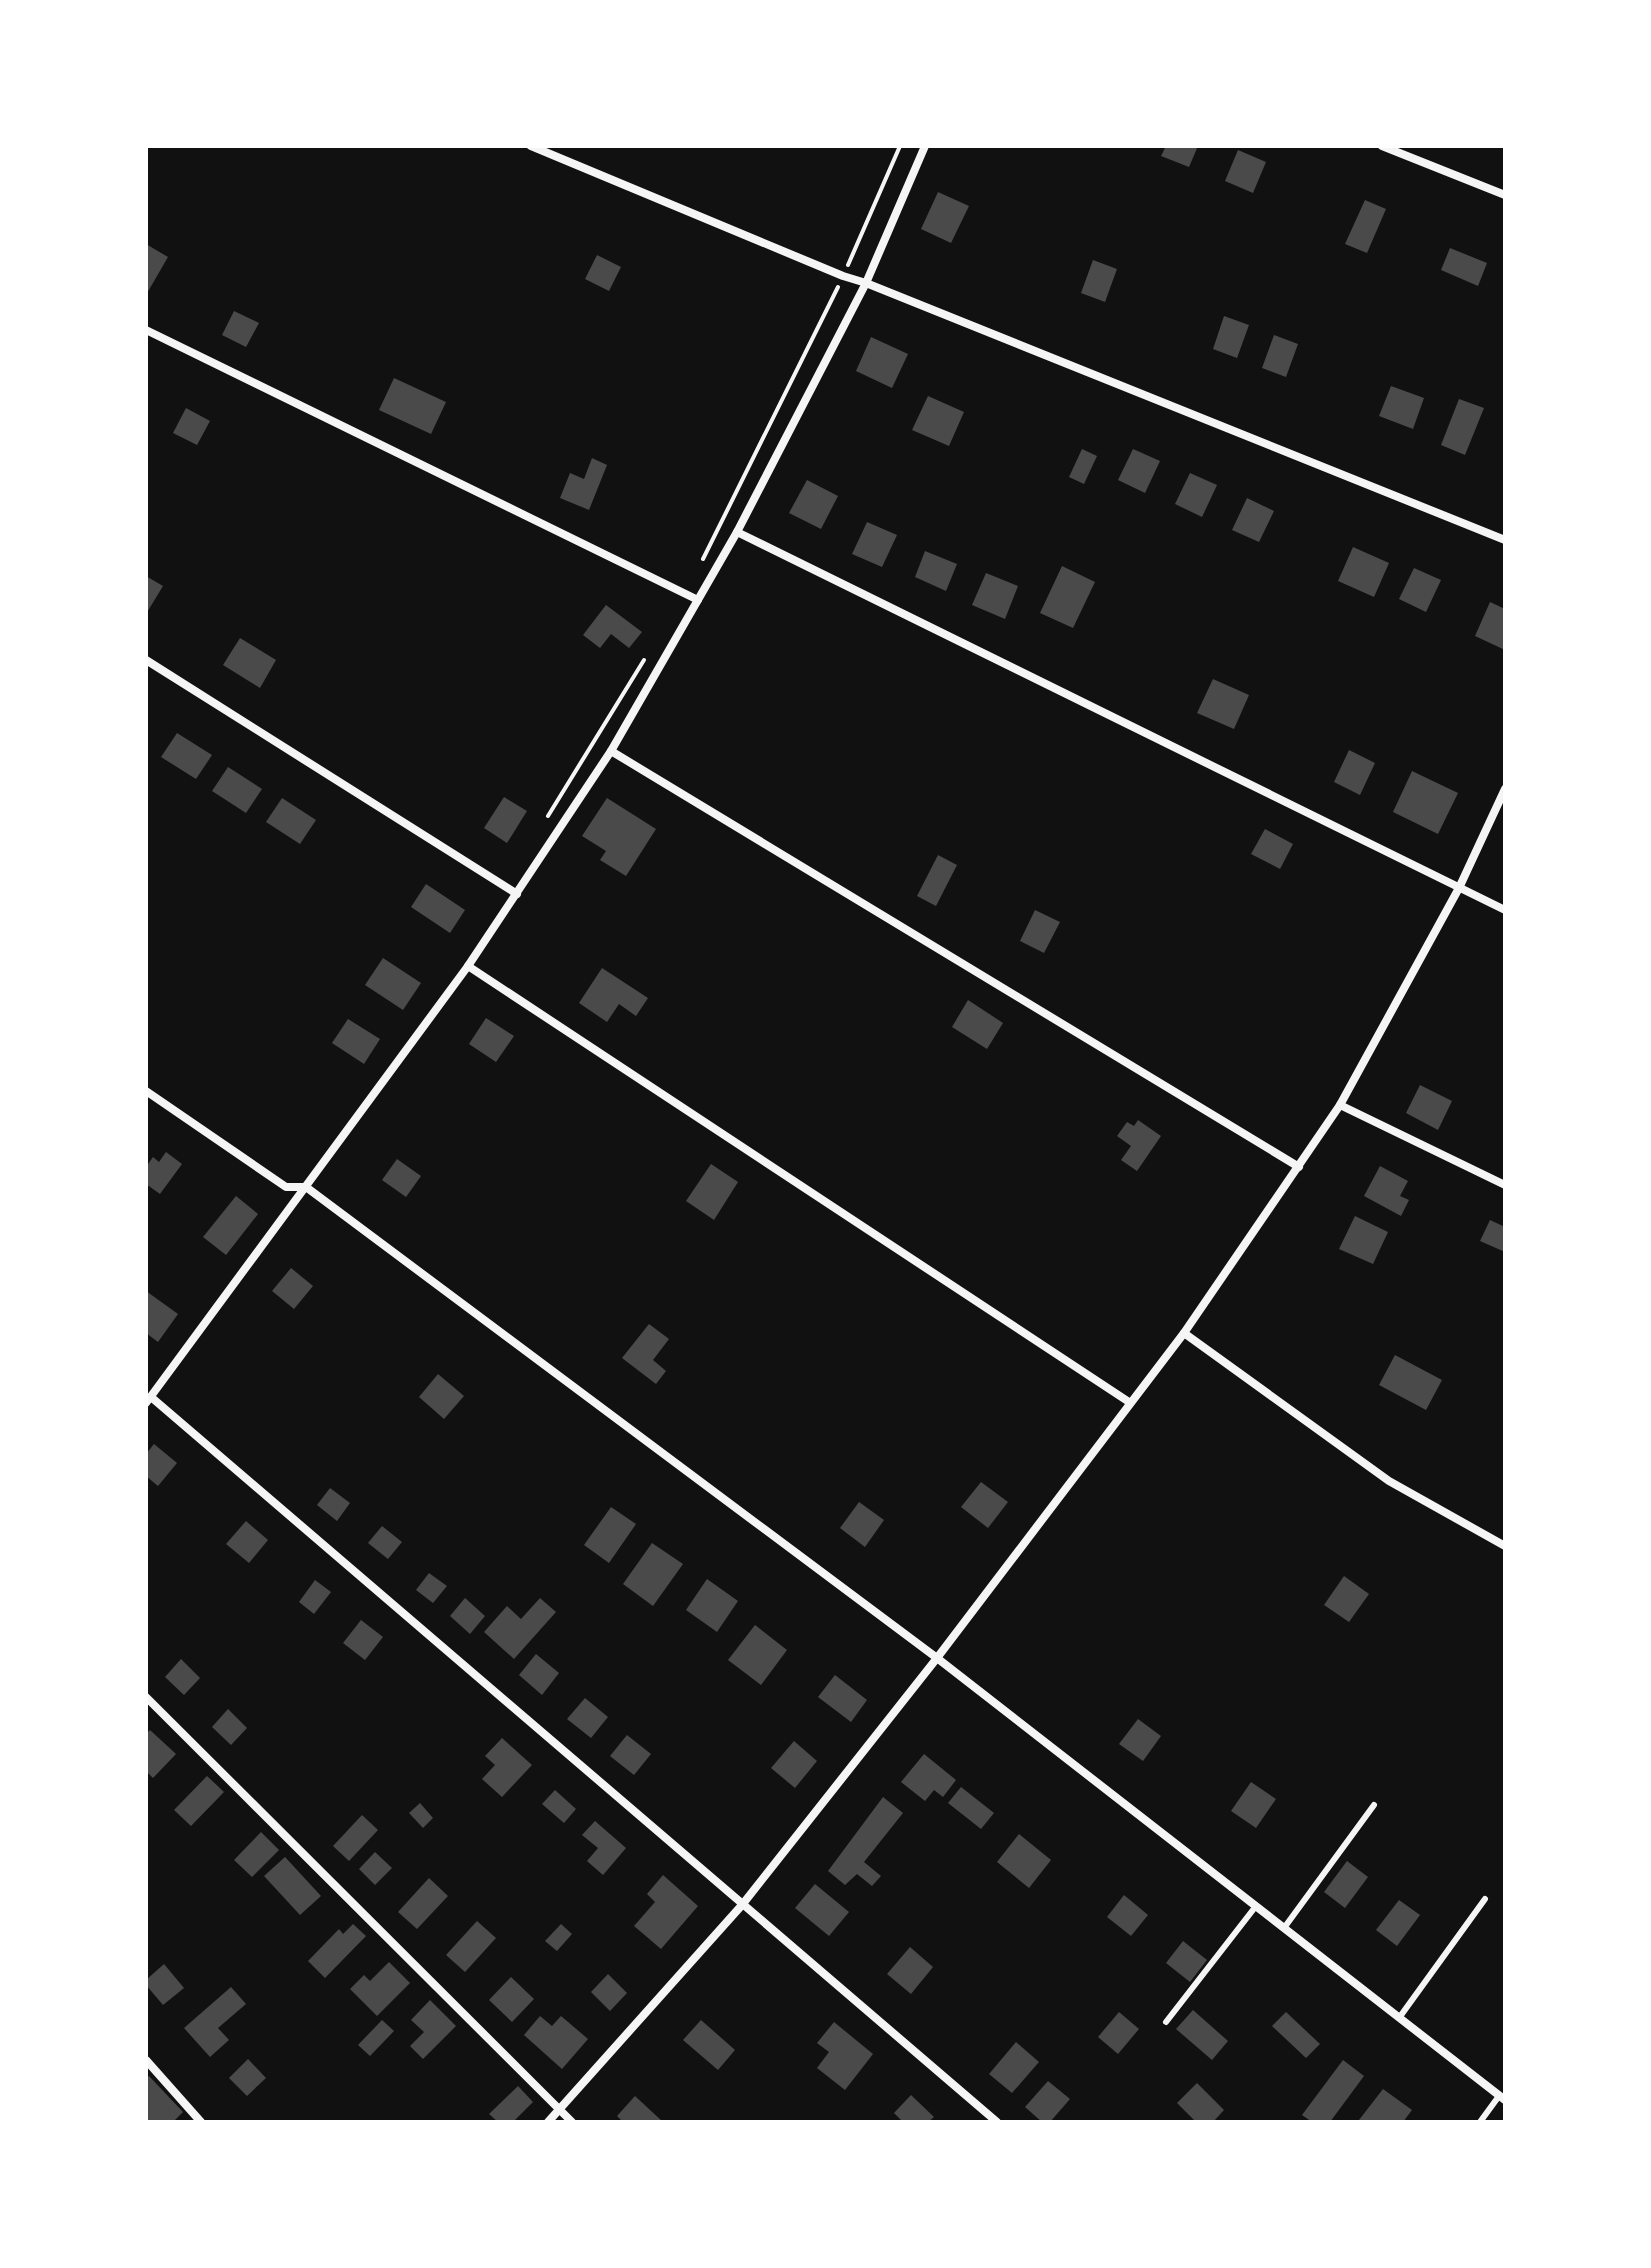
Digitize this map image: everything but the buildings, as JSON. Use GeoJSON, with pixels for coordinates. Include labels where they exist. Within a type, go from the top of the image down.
{"type":"FeatureCollection","features":[{"type":"Feature","properties":{"kind":"street"},"geometry":{"type":"LineString","coordinates":[[531,146],[843,276],[1505,540]]}},
{"type":"Feature","properties":{"kind":"street"},"geometry":{"type":"LineString","coordinates":[[925,146],[866,283],[737,532],[611,751],[468,966],[148,1400],[997,2122]]}},
{"type":"Feature","properties":{"kind":"street"},"geometry":{"type":"LineString","coordinates":[[1382,146],[1505,195]]}},
{"type":"Feature","properties":{"kind":"street"},"geometry":{"type":"LineString","coordinates":[[146,330],[698,600]]}},
{"type":"Feature","properties":{"kind":"street"},"geometry":{"type":"LineString","coordinates":[[737,532],[1505,910]]}},
{"type":"Feature","properties":{"kind":"street"},"geometry":{"type":"LineString","coordinates":[[146,660],[517,894]]}},
{"type":"Feature","properties":{"kind":"street"},"geometry":{"type":"LineString","coordinates":[[611,751],[1299,1167]]}},
{"type":"Feature","properties":{"kind":"street"},"geometry":{"type":"LineString","coordinates":[[548,2122],[742,1905],[937,1658],[1184,1333],[1340,1105],[1459,888],[1505,789]]}},
{"type":"Feature","properties":{"kind":"street"},"geometry":{"type":"LineString","coordinates":[[468,966],[1129,1402]]}},
{"type":"Feature","properties":{"kind":"street"},"geometry":{"type":"LineString","coordinates":[[146,1091],[286,1187],[306,1187],[937,1658],[1502,2098]]}},
{"type":"Feature","properties":{"kind":"street"},"geometry":{"type":"LineString","coordinates":[[1340,1105],[1505,1185]]}},
{"type":"Feature","properties":{"kind":"street"},"geometry":{"type":"LineString","coordinates":[[1184,1333],[1389,1481],[1505,1546]]}},
{"type":"Feature","properties":{"kind":"street"},"geometry":{"type":"LineString","coordinates":[[146,1697],[572,2122]]}},
{"type":"Feature","properties":{"kind":"street"},"geometry":{"type":"LineString","coordinates":[[146,2060],[201,2122]]}},
{"type":"Feature","properties":{"kind":"lane"},"geometry":{"type":"LineString","coordinates":[[1284,1928],[1374,1805]]}},
{"type":"Feature","properties":{"kind":"lane"},"geometry":{"type":"LineString","coordinates":[[1399,2018],[1485,1899]]}},
{"type":"Feature","properties":{"kind":"lane"},"geometry":{"type":"LineString","coordinates":[[1166,2022],[1256,1906]]}},
{"type":"Feature","properties":{"kind":"lane"},"geometry":{"type":"LineString","coordinates":[[1480,2122],[1502,2098]]}},
{"type":"Feature","properties":{"kind":"path"},"geometry":{"type":"LineString","coordinates":[[699,566],[843,276],[900,146]]}},
{"type":"Feature","properties":{"kind":"path"},"geometry":{"type":"LineString","coordinates":[[546,820],[644,660]]}}]}
